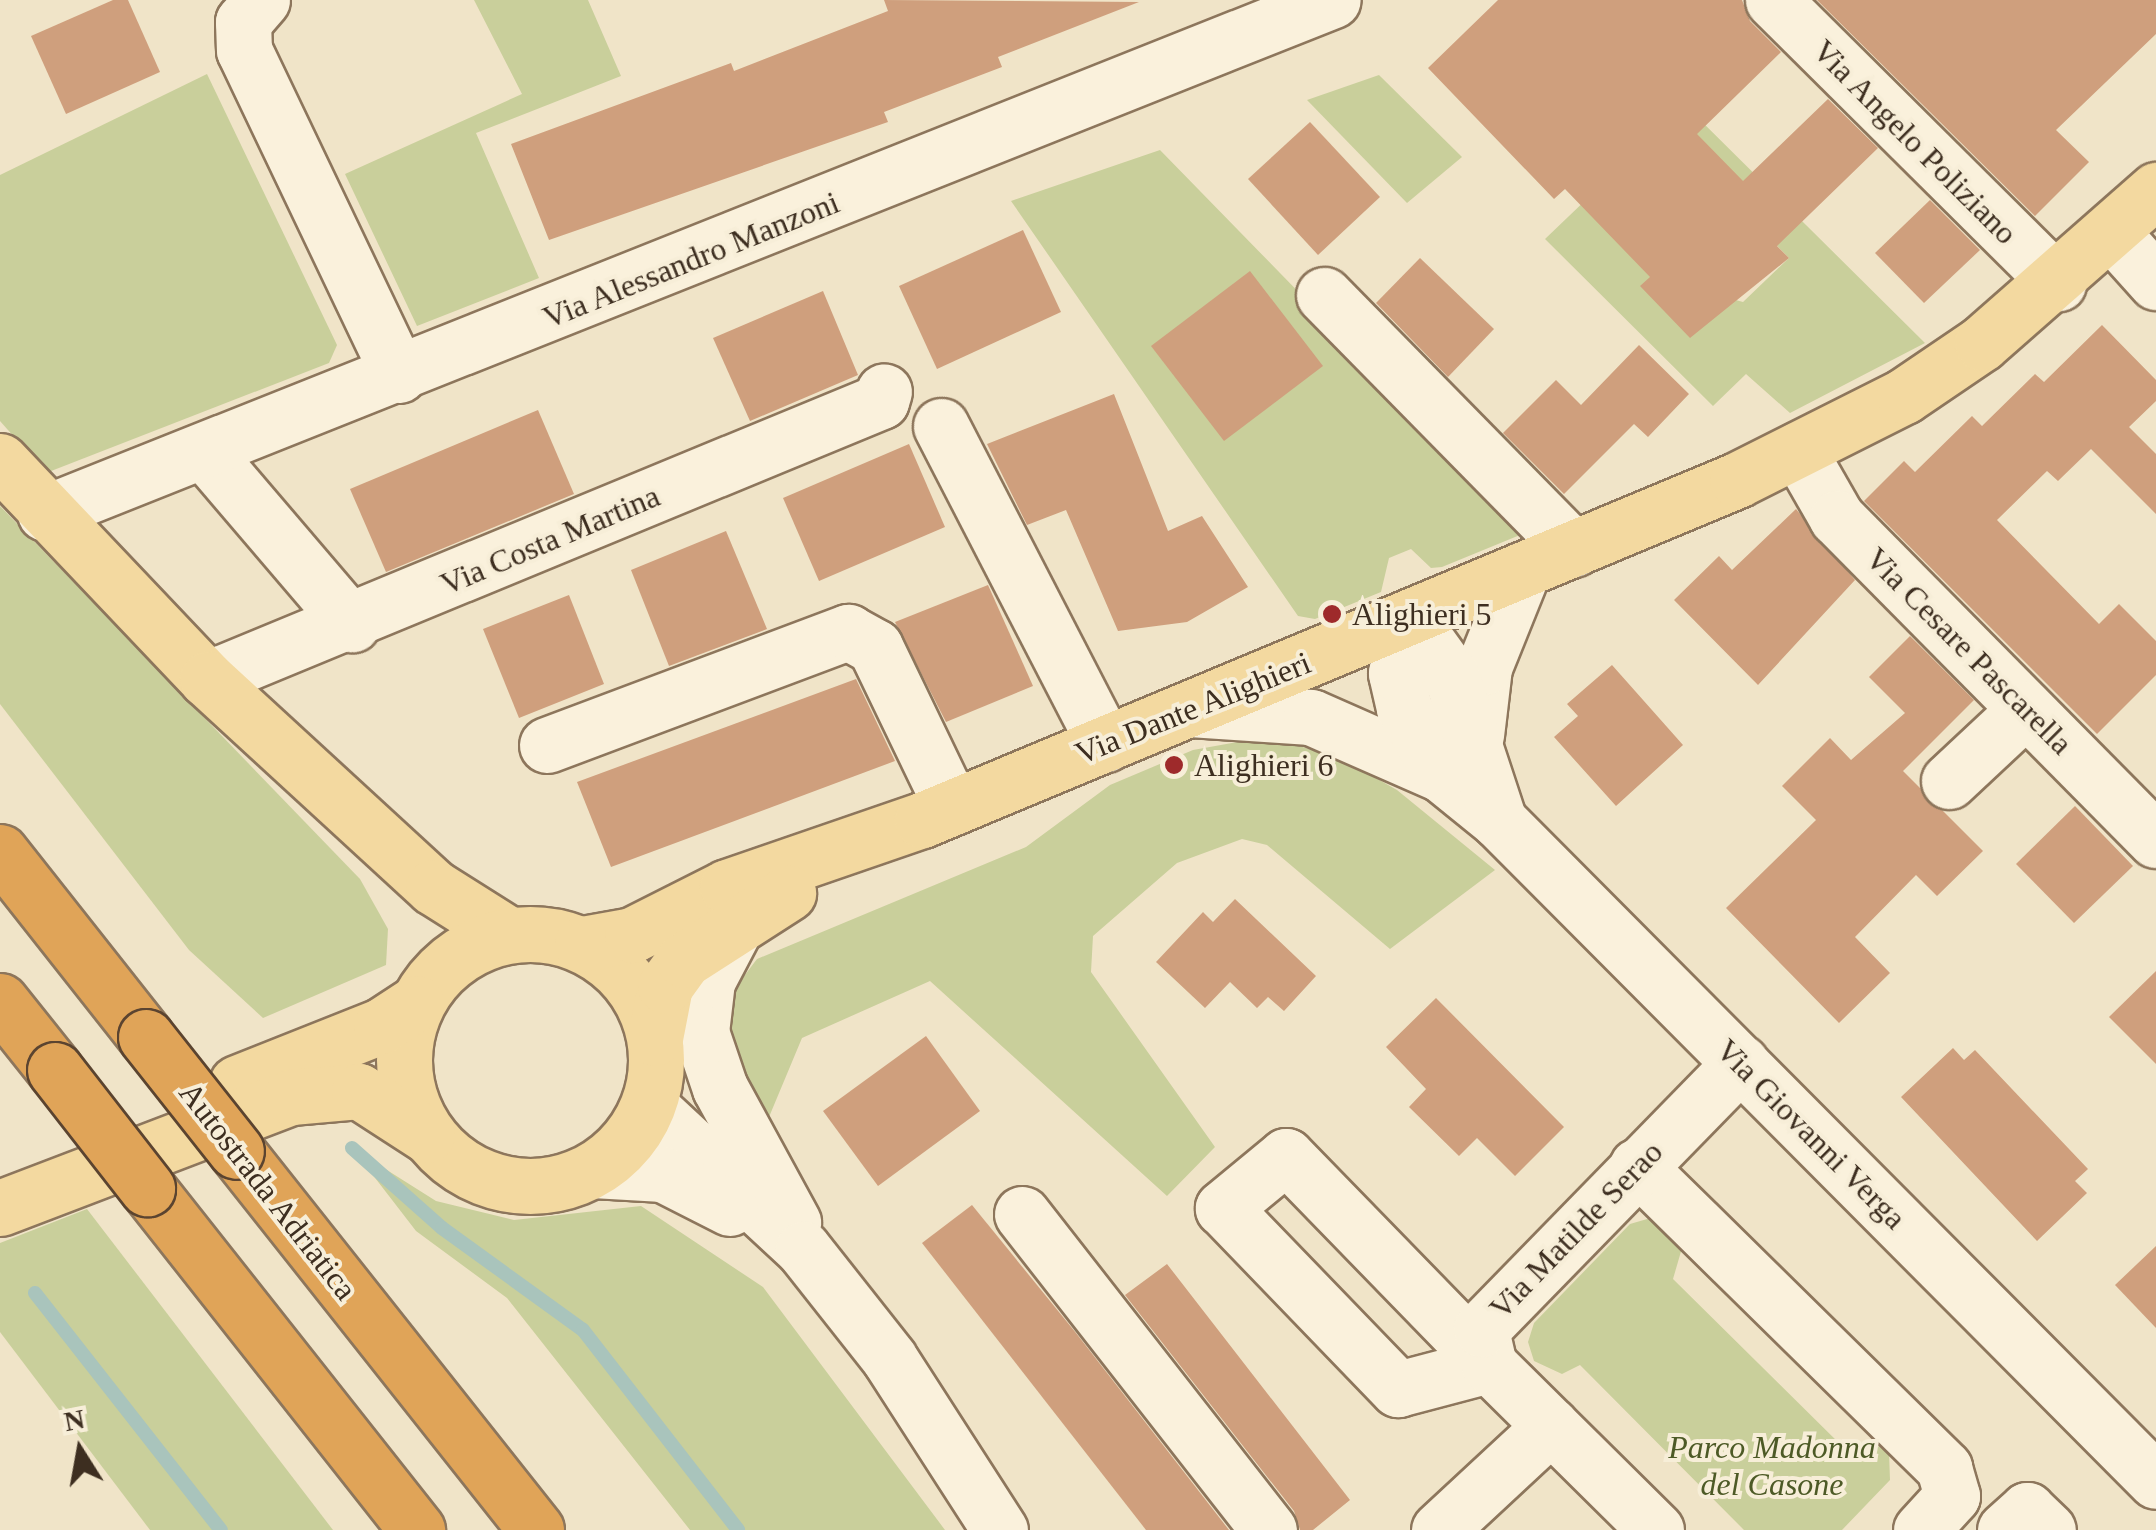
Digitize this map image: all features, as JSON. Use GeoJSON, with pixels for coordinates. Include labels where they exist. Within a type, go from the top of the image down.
{"type":"FeatureCollection","features":[{"type":"Feature","properties":{"kind":"highway","name":"Autostrada Adriatica"},"geometry":{"type":"LineString","coordinates":[[0,852],[536,1530]]}},
{"type":"Feature","properties":{"kind":"highway"},"geometry":{"type":"LineString","coordinates":[[0,1001],[416,1530]]}},
{"type":"Feature","properties":{"kind":"main road","name":"Via Dante Alighieri"},"geometry":{"type":"LineString","coordinates":[[582,944],[632,935],[727,886],[937,814],[1574,549],[1798,450],[1904,396],[2058,283],[2156,190]]}},
{"type":"Feature","properties":{"kind":"main road"},"geometry":{"type":"LineString","coordinates":[[0,461],[45,513],[207,679],[433,887],[509,935],[582,944],[629,980],[655,1038],[649,1106],[627,1143],[594,1170],[522,1187],[452,1162],[427,1135],[359,1091],[291,1097],[0,1208]]}},
{"type":"Feature","properties":{"kind":"main road","name":"Via Dante Alighieri"},"geometry":{"type":"LineString","coordinates":[[655,1038],[672,974],[739,920],[937,814]]}},
{"type":"Feature","properties":{"kind":"main road"},"geometry":{"type":"LineString","coordinates":[[427,1135],[403,1070],[428,986],[433,887]]}},
{"type":"Feature","properties":{"kind":"main road"},"geometry":{"type":"LineString","coordinates":[[0,1174],[381,1026],[428,986],[509,935]]}},
{"type":"Feature","properties":{"kind":"street"},"geometry":{"type":"LineString","coordinates":[[262,0],[243,22],[244,50],[398,375]]}},
{"type":"Feature","properties":{"kind":"street","name":"Via Alessandro Manzoni"},"geometry":{"type":"LineString","coordinates":[[45,513],[1333,0]]}},
{"type":"Feature","properties":{"kind":"street","name":"Via Angelo Poliziano"},"geometry":{"type":"LineString","coordinates":[[1773,0],[2058,283]]}},
{"type":"Feature","properties":{"kind":"street"},"geometry":{"type":"LineString","coordinates":[[2112,233],[2156,282]]}},
{"type":"Feature","properties":{"kind":"street"},"geometry":{"type":"LineString","coordinates":[[1324,296],[1574,549]]}},
{"type":"Feature","properties":{"kind":"street","name":"Via Costa Martina"},"geometry":{"type":"LineString","coordinates":[[207,679],[352,624],[881,401],[884,391]]}},
{"type":"Feature","properties":{"kind":"street"},"geometry":{"type":"LineString","coordinates":[[941,426],[1105,744]]}},
{"type":"Feature","properties":{"kind":"street","name":"Via Cesare Pascarella"},"geometry":{"type":"LineString","coordinates":[[1798,450],[1837,518],[2156,840]]}},
{"type":"Feature","properties":{"kind":"street"},"geometry":{"type":"LineString","coordinates":[[204,451],[352,624]]}},
{"type":"Feature","properties":{"kind":"street"},"geometry":{"type":"LineString","coordinates":[[1459,758],[1484,667],[1523,570]]}},
{"type":"Feature","properties":{"kind":"street"},"geometry":{"type":"LineString","coordinates":[[1410,618],[1451,675],[1459,758]]}},
{"type":"Feature","properties":{"kind":"street"},"geometry":{"type":"LineString","coordinates":[[547,745],[848,632],[875,647],[937,814]]}},
{"type":"Feature","properties":{"kind":"street","name":"Via Giovanni Verga"},"geometry":{"type":"LineString","coordinates":[[1190,709],[1311,716],[1459,758],[1500,820],[1741,1063],[2145,1448]]}},
{"type":"Feature","properties":{"kind":"street"},"geometry":{"type":"LineString","coordinates":[[1949,781],[2026,709]]}},
{"type":"Feature","properties":{"kind":"street"},"geometry":{"type":"LineString","coordinates":[[739,920],[702,1002],[706,1060],[777,1184],[803,1249]]}},
{"type":"Feature","properties":{"kind":"street","name":"Via Matilde Serao"},"geometry":{"type":"LineString","coordinates":[[1551,1426],[1485,1353],[1486,1317],[1741,1063]]}},
{"type":"Feature","properties":{"kind":"street"},"geometry":{"type":"LineString","coordinates":[[649,1106],[803,1249],[889,1358],[1000,1530]]}},
{"type":"Feature","properties":{"kind":"street"},"geometry":{"type":"LineString","coordinates":[[1286,1156],[1463,1338],[1485,1353],[1398,1389],[1224,1208],[1286,1156]]}},
{"type":"Feature","properties":{"kind":"street"},"geometry":{"type":"LineString","coordinates":[[1637,1166],[1944,1468],[1954,1486],[1946,1522]]}},
{"type":"Feature","properties":{"kind":"street"},"geometry":{"type":"LineString","coordinates":[[594,1170],[663,1174],[803,1249]]}},
{"type":"Feature","properties":{"kind":"street"},"geometry":{"type":"LineString","coordinates":[[1022,1214],[1269,1530]]}},
{"type":"Feature","properties":{"kind":"street"},"geometry":{"type":"LineString","coordinates":[[1439,1530],[1551,1426],[1656,1530]]}},
{"type":"Feature","properties":{"kind":"street"},"geometry":{"type":"LineString","coordinates":[[2006,1530],[2027,1510],[2048,1530]]}},
{"type":"Feature","properties":{"kind":"green space"},"geometry":{"type":"Polygon","coordinates":[[[474,0],[588,0],[621,76],[476,133],[539,278],[417,326],[345,174],[522,94],[474,0]]]}},
{"type":"Feature","properties":{"kind":"green space"},"geometry":{"type":"Polygon","coordinates":[[[207,74],[337,345],[329,363],[46,473],[0,421],[0,175],[207,74]]]}},
{"type":"Feature","properties":{"kind":"green space"},"geometry":{"type":"Polygon","coordinates":[[[1379,75],[1462,157],[1407,203],[1307,100],[1379,75]]]}},
{"type":"Feature","properties":{"kind":"green space"},"geometry":{"type":"Polygon","coordinates":[[[1685,105],[1925,343],[1790,413],[1746,374],[1713,406],[1545,239],[1685,105]],[[1708,175],[1650,277],[1743,302],[1789,258],[1708,175]]]}},
{"type":"Feature","properties":{"kind":"green space"},"geometry":{"type":"Polygon","coordinates":[[[1160,150],[1516,515],[1520,535],[1442,567],[1431,568],[1411,549],[1389,558],[1381,592],[1315,619],[1298,616],[1011,201],[1160,150]]]}},
{"type":"Feature","properties":{"kind":"green space"},"geometry":{"type":"Polygon","coordinates":[[[0,506],[360,879],[388,929],[386,965],[263,1018],[189,950],[0,704],[0,506]]]}},
{"type":"Feature","properties":{"kind":"green space"},"geometry":{"type":"Polygon","coordinates":[[[1243,741],[1293,744],[1344,760],[1397,790],[1495,870],[1390,949],[1267,845],[1242,839],[1177,863],[1093,936],[1091,972],[1215,1147],[1167,1196],[930,981],[802,1038],[769,1117],[733,1070],[725,1049],[729,996],[757,959],[1026,847],[1110,785],[1193,750],[1243,741]]]}},
{"type":"Feature","properties":{"kind":"green space"},"geometry":{"type":"Polygon","coordinates":[[[352,1148],[436,1201],[514,1220],[641,1206],[763,1287],[945,1530],[690,1530],[507,1298],[416,1231],[352,1148]]]}},
{"type":"Feature","properties":{"kind":"green space"},"geometry":{"type":"Polygon","coordinates":[[[87,1209],[333,1530],[150,1530],[0,1332],[0,1243],[87,1209]]]}},
{"type":"Feature","properties":{"kind":"green space","name":"Parco Madonna del Casone"},"geometry":{"type":"Polygon","coordinates":[[[1654,1217],[1682,1248],[1673,1279],[1846,1450],[1866,1440],[1889,1452],[1890,1480],[1842,1530],[1744,1530],[1580,1365],[1562,1374],[1534,1361],[1528,1342],[1534,1323],[1630,1224],[1654,1217]]]}},
{"type":"Feature","properties":{"kind":"building"},"geometry":{"type":"Polygon","coordinates":[[[113,0],[128,0],[160,72],[66,114],[31,36],[113,0]]]}},
{"type":"Feature","properties":{"kind":"building"},"geometry":{"type":"Polygon","coordinates":[[[884,0],[1139,2],[998,57],[1002,67],[884,112],[888,122],[549,240],[511,144],[731,63],[734,71],[888,11],[884,0]]]}},
{"type":"Feature","properties":{"kind":"building"},"geometry":{"type":"Polygon","coordinates":[[[1498,0],[1742,0],[1750,21],[1781,52],[1697,134],[1743,181],[1828,99],[1878,148],[1777,246],[1789,258],[1690,338],[1640,286],[1650,277],[1565,189],[1554,199],[1428,68],[1498,0]]]}},
{"type":"Feature","properties":{"kind":"building"},"geometry":{"type":"Polygon","coordinates":[[[1817,0],[2156,0],[2156,34],[2056,130],[2089,162],[2035,216],[1817,0]]]}},
{"type":"Feature","properties":{"kind":"building"},"geometry":{"type":"Polygon","coordinates":[[[1310,122],[1380,197],[1318,255],[1248,179],[1310,122]]]}},
{"type":"Feature","properties":{"kind":"building"},"geometry":{"type":"Polygon","coordinates":[[[1930,200],[1980,250],[1924,303],[1875,253],[1930,200]]]}},
{"type":"Feature","properties":{"kind":"building"},"geometry":{"type":"Polygon","coordinates":[[[1023,230],[1061,312],[937,369],[899,286],[1023,230]]]}},
{"type":"Feature","properties":{"kind":"building"},"geometry":{"type":"Polygon","coordinates":[[[1420,258],[1494,329],[1448,377],[1376,303],[1420,258]]]}},
{"type":"Feature","properties":{"kind":"building"},"geometry":{"type":"Polygon","coordinates":[[[1250,271],[1323,366],[1224,441],[1151,346],[1250,271]]]}},
{"type":"Feature","properties":{"kind":"building"},"geometry":{"type":"Polygon","coordinates":[[[823,291],[858,375],[750,421],[713,338],[823,291]]]}},
{"type":"Feature","properties":{"kind":"building"},"geometry":{"type":"Polygon","coordinates":[[[2102,325],[2156,380],[2156,401],[2129,427],[2156,454],[2156,514],[2091,449],[2058,481],[2047,471],[1997,520],[2099,624],[2119,604],[2156,641],[2156,675],[2097,734],[1864,501],[1904,461],[1915,472],[1972,416],[1982,426],[2035,374],[2044,382],[2102,325]]]}},
{"type":"Feature","properties":{"kind":"building"},"geometry":{"type":"Polygon","coordinates":[[[1639,345],[1689,394],[1648,437],[1634,424],[1564,494],[1503,433],[1556,380],[1581,405],[1639,345]]]}},
{"type":"Feature","properties":{"kind":"building"},"geometry":{"type":"Polygon","coordinates":[[[1114,394],[1168,531],[1202,516],[1248,587],[1187,622],[1118,631],[1066,510],[1027,525],[987,444],[1114,394]]]}},
{"type":"Feature","properties":{"kind":"building"},"geometry":{"type":"Polygon","coordinates":[[[538,410],[574,494],[386,572],[350,489],[538,410]]]}},
{"type":"Feature","properties":{"kind":"building"},"geometry":{"type":"Polygon","coordinates":[[[909,444],[945,527],[819,581],[783,498],[909,444]]]}},
{"type":"Feature","properties":{"kind":"building"},"geometry":{"type":"Polygon","coordinates":[[[1796,509],[1855,580],[1758,685],[1674,600],[1719,556],[1732,570],[1796,509]]]}},
{"type":"Feature","properties":{"kind":"building"},"geometry":{"type":"Polygon","coordinates":[[[726,531],[767,629],[669,666],[631,570],[726,531]]]}},
{"type":"Feature","properties":{"kind":"building"},"geometry":{"type":"Polygon","coordinates":[[[988,585],[1033,686],[946,722],[895,622],[988,585]]]}},
{"type":"Feature","properties":{"kind":"building"},"geometry":{"type":"Polygon","coordinates":[[[569,595],[604,684],[519,718],[483,629],[569,595]]]}},
{"type":"Feature","properties":{"kind":"building"},"geometry":{"type":"Polygon","coordinates":[[[1910,636],[1974,700],[1903,771],[1983,851],[1937,896],[1916,875],[1855,937],[1890,973],[1839,1023],[1726,908],[1816,820],[1782,786],[1830,738],[1851,760],[1905,713],[1869,677],[1910,636]]]}},
{"type":"Feature","properties":{"kind":"building"},"geometry":{"type":"Polygon","coordinates":[[[1612,665],[1683,745],[1616,806],[1554,737],[1578,716],[1567,704],[1612,665]]]}},
{"type":"Feature","properties":{"kind":"building"},"geometry":{"type":"Polygon","coordinates":[[[856,679],[895,761],[611,867],[577,782],[856,679]]]}},
{"type":"Feature","properties":{"kind":"building"},"geometry":{"type":"Polygon","coordinates":[[[2075,806],[2133,866],[2074,923],[2016,864],[2075,806]]]}},
{"type":"Feature","properties":{"kind":"building"},"geometry":{"type":"Polygon","coordinates":[[[1235,899],[1316,976],[1284,1011],[1268,997],[1257,1008],[1230,982],[1205,1008],[1156,962],[1203,912],[1213,922],[1235,899]]]}},
{"type":"Feature","properties":{"kind":"building"},"geometry":{"type":"Polygon","coordinates":[[[2156,971],[2156,1064],[2109,1017],[2156,971]]]}},
{"type":"Feature","properties":{"kind":"building"},"geometry":{"type":"Polygon","coordinates":[[[1436,998],[1564,1127],[1515,1176],[1477,1138],[1459,1156],[1409,1107],[1426,1089],[1386,1047],[1436,998]]]}},
{"type":"Feature","properties":{"kind":"building"},"geometry":{"type":"Polygon","coordinates":[[[926,1036],[980,1111],[878,1186],[823,1111],[926,1036]]]}},
{"type":"Feature","properties":{"kind":"building"},"geometry":{"type":"Polygon","coordinates":[[[1953,1048],[1964,1060],[1975,1050],[2088,1169],[2075,1181],[2087,1193],[2037,1241],[1901,1097],[1953,1048]]]}},
{"type":"Feature","properties":{"kind":"building"},"geometry":{"type":"Polygon","coordinates":[[[972,1205],[1229,1530],[1146,1530],[922,1243],[972,1205]]]}},
{"type":"Feature","properties":{"kind":"building"},"geometry":{"type":"Polygon","coordinates":[[[2156,1246],[2156,1328],[2115,1285],[2156,1246]]]}},
{"type":"Feature","properties":{"kind":"building"},"geometry":{"type":"Polygon","coordinates":[[[1167,1264],[1350,1500],[1313,1530],[1300,1530],[1294,1511],[1125,1295],[1167,1264]]]}},
{"type":"Feature","properties":{"kind":"waterway"},"geometry":{"type":"LineString","coordinates":[[352,1148],[442,1228],[583,1330],[738,1530]]}},
{"type":"Feature","properties":{"kind":"waterway"},"geometry":{"type":"LineString","coordinates":[[35,1293],[221,1530]]}},
{"type":"Feature","properties":{"kind":"place","name":"Alighieri 5"},"geometry":{"type":"Point","coordinates":[1332,614]}},
{"type":"Feature","properties":{"kind":"place","name":"Alighieri 6"},"geometry":{"type":"Point","coordinates":[1174,765]}}]}
